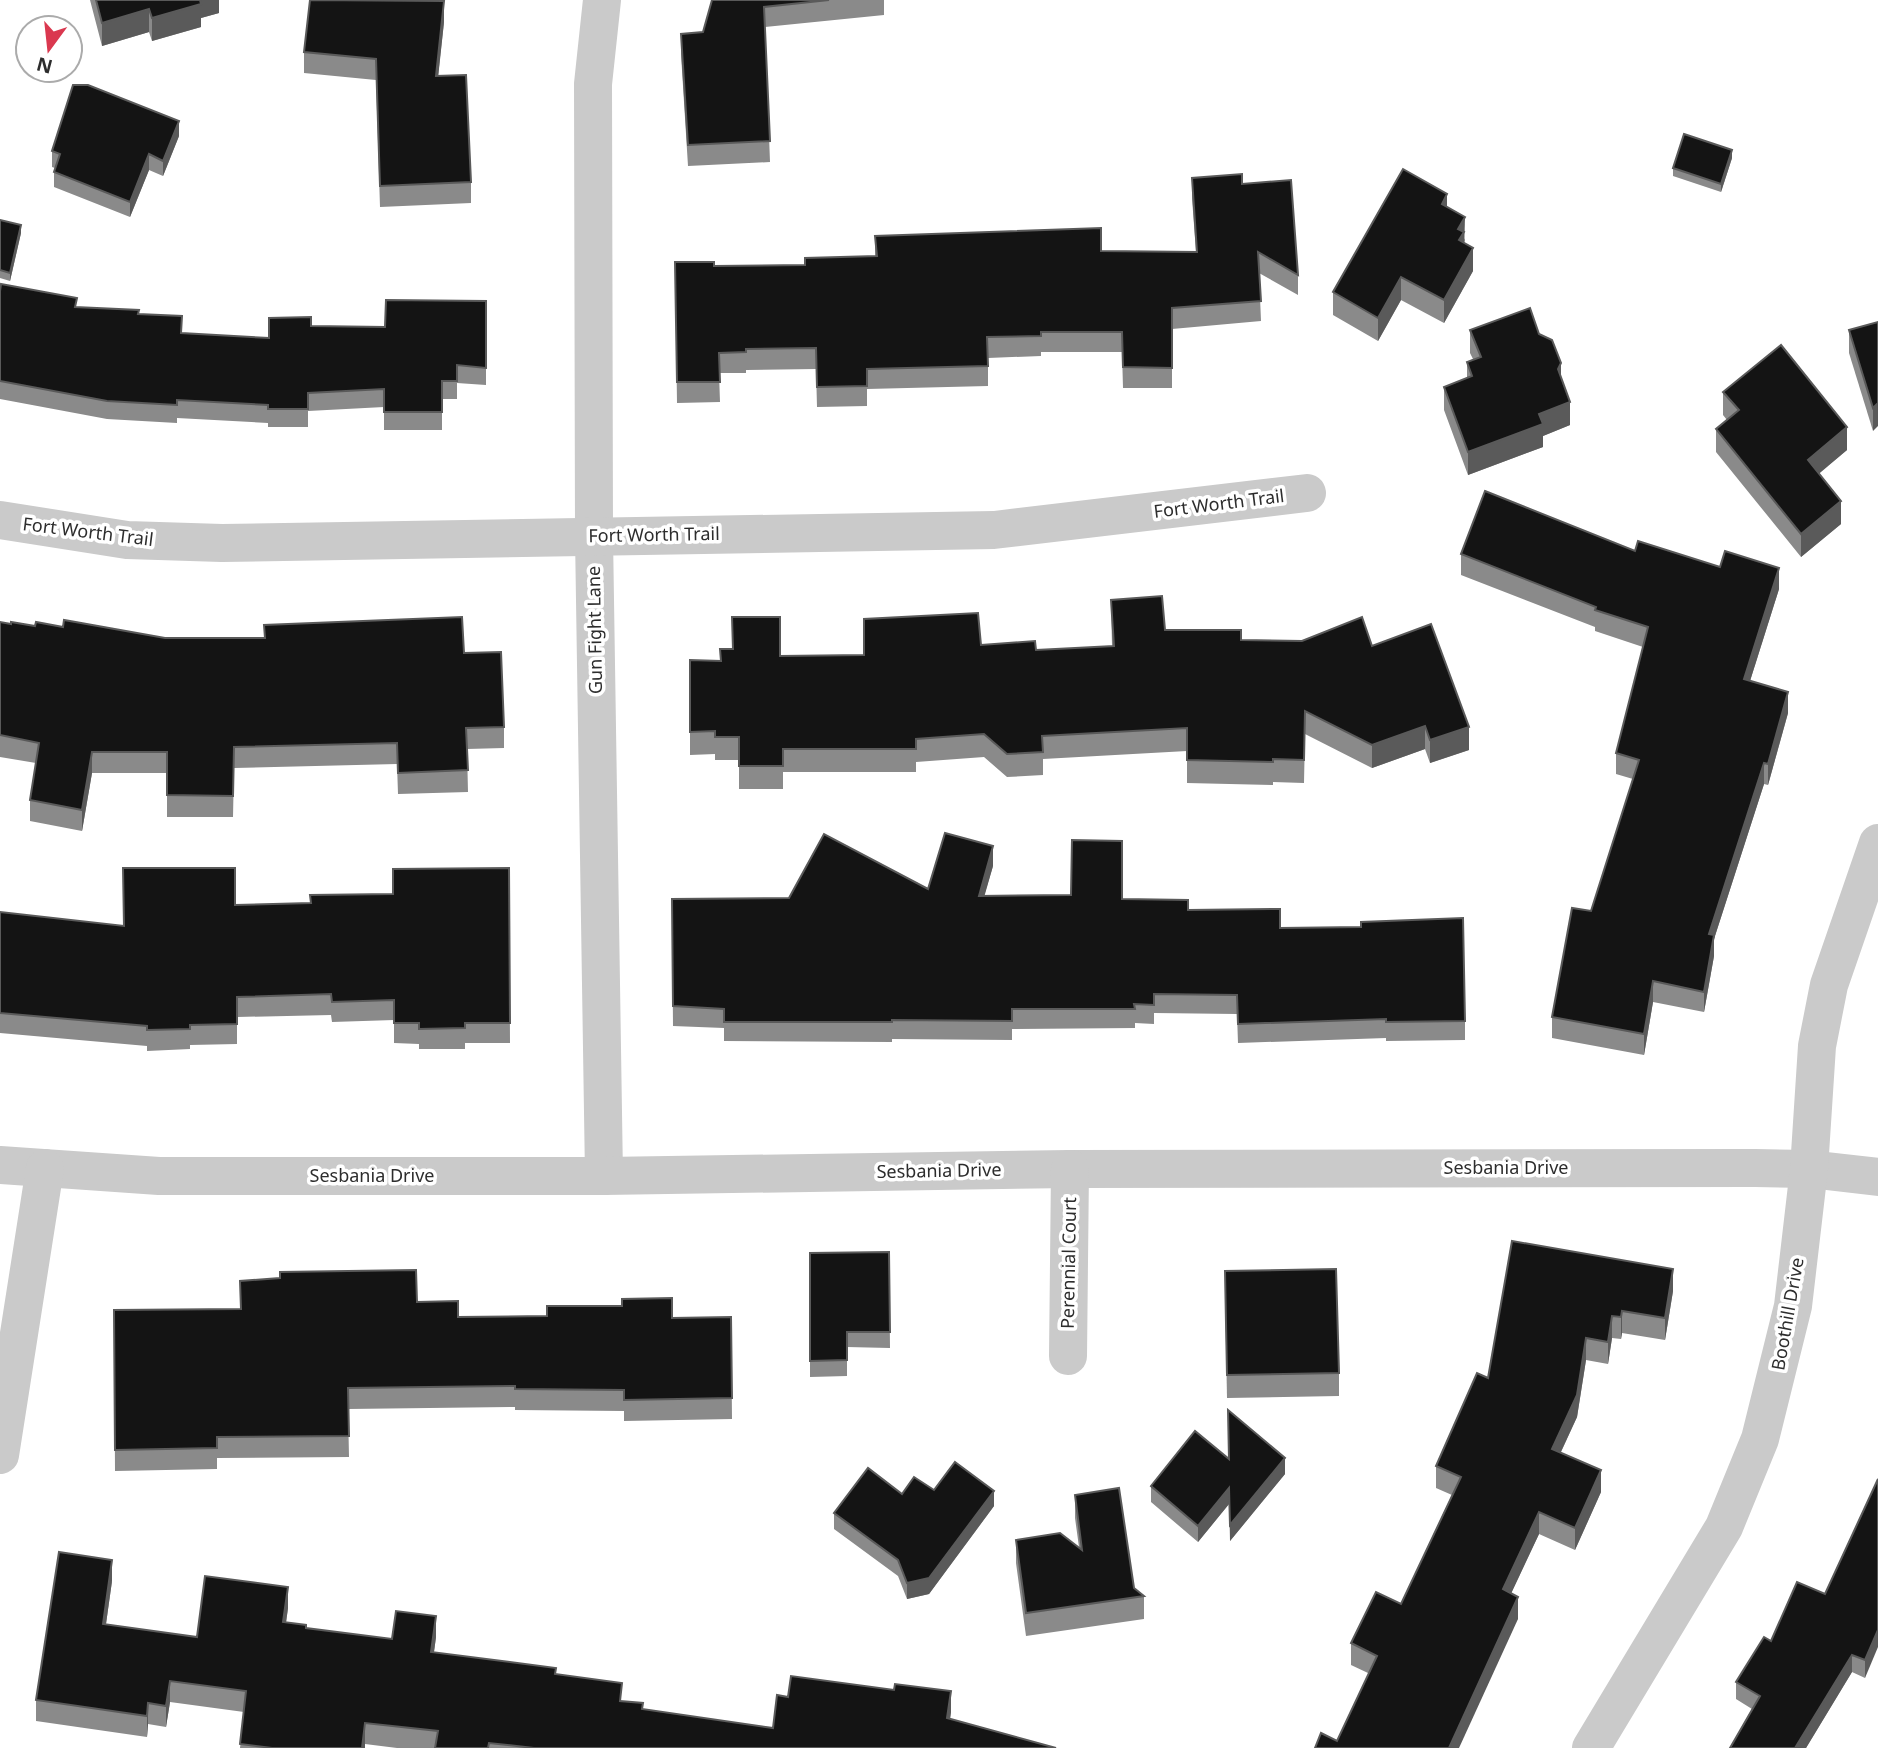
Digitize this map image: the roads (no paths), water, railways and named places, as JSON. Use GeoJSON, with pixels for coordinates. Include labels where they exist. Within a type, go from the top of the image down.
{"type":"FeatureCollection","features":[{"type":"Feature","properties":{"kind":"street","name":"Gun Fight Lane"},"geometry":{"type":"LineString","coordinates":[[602,0],[593,84],[594,536],[604,1176]]}},
{"type":"Feature","properties":{"kind":"street","name":"Fort Worth Trail"},"geometry":{"type":"LineString","coordinates":[[0,520],[127,540],[195,542],[994,530],[1307,493]]}},
{"type":"Feature","properties":{"kind":"street","name":"Boothill Drive"},"geometry":{"type":"LineString","coordinates":[[1591,1748],[1724,1527],[1760,1438],[1793,1306],[1809,1169],[1817,1046],[1829,985],[1878,843]]}},
{"type":"Feature","properties":{"kind":"street","name":"Sesbania Drive"},"geometry":{"type":"LineString","coordinates":[[0,1165],[159,1176],[604,1176],[1070,1169],[1809,1169],[1878,1177]]}},
{"type":"Feature","properties":{"kind":"street"},"geometry":{"type":"LineString","coordinates":[[0,1455],[45,1168]]}},
{"type":"Feature","properties":{"kind":"street","name":"Perennial Court"},"geometry":{"type":"LineString","coordinates":[[1068,1356],[1070,1169]]}}]}
